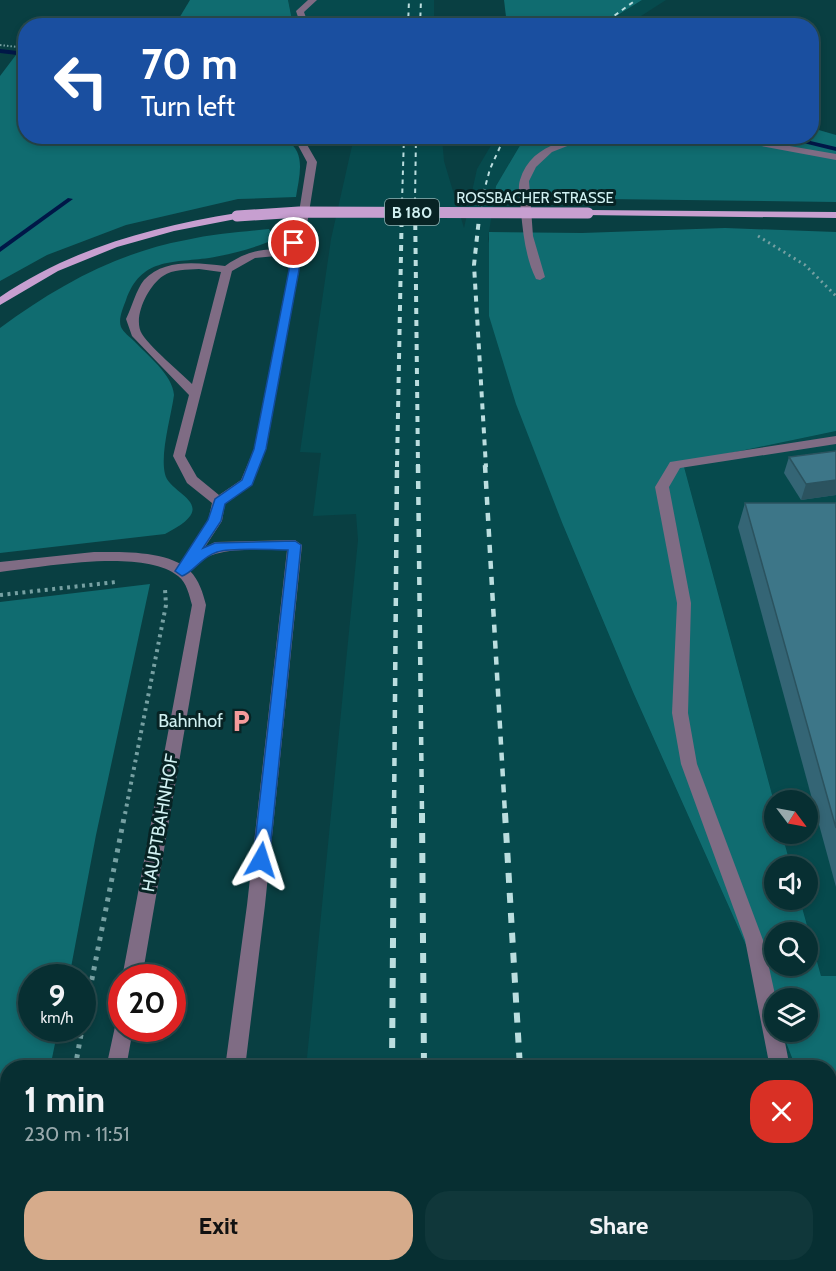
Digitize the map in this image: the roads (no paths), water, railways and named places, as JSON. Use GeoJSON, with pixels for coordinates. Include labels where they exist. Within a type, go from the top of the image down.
{"type":"FeatureCollection","features":[{"type":"Feature","properties":{"kind":"main road","name":"ROSSBACHER STRASSE"},"geometry":{"type":"LineString","coordinates":[[0,302],[64,263],[100,248],[165,228],[237,216],[299,212],[836,215]]}},
{"type":"Feature","properties":{"kind":"street"},"geometry":{"type":"LineString","coordinates":[[303,18],[300,11],[313,0]]}},
{"type":"Feature","properties":{"kind":"street"},"geometry":{"type":"LineString","coordinates":[[288,254],[301,231],[312,162],[302,144]]}},
{"type":"Feature","properties":{"kind":"street"},"geometry":{"type":"LineString","coordinates":[[540,277],[528,236],[524,181],[532,166],[549,150],[564,144]]}},
{"type":"Feature","properties":{"kind":"street"},"geometry":{"type":"LineString","coordinates":[[757,144],[836,158]]}},
{"type":"Feature","properties":{"kind":"street"},"geometry":{"type":"LineString","coordinates":[[182,571],[215,521],[219,502],[247,482],[260,449],[295,256],[264,251],[240,259],[227,270],[179,456],[192,480],[219,502]]}},
{"type":"Feature","properties":{"kind":"street"},"geometry":{"type":"LineString","coordinates":[[195,394],[136,334],[132,320],[148,283],[160,273],[177,267],[227,270]]}},
{"type":"Feature","properties":{"kind":"street"},"geometry":{"type":"LineString","coordinates":[[778,1060],[754,940],[688,764],[680,713],[684,603],[662,487],[675,465],[836,440]]}},
{"type":"Feature","properties":{"kind":"street"},"geometry":{"type":"LineString","coordinates":[[182,571],[195,558],[215,547],[295,545],[256,905],[236,1060]]}},
{"type":"Feature","properties":{"kind":"street"},"geometry":{"type":"LineString","coordinates":[[0,567],[111,556],[141,558],[182,571]]}},
{"type":"Feature","properties":{"kind":"street","name":"HAUPTBAHNHOF"},"geometry":{"type":"LineString","coordinates":[[135,964],[199,605],[193,584],[182,571]]}},
{"type":"Feature","properties":{"kind":"street"},"geometry":{"type":"LineString","coordinates":[[117,1060],[121,1042]]}},
{"type":"Feature","properties":{"kind":"waterway"},"geometry":{"type":"LineString","coordinates":[[0,51],[18,53]]}},
{"type":"Feature","properties":{"kind":"waterway"},"geometry":{"type":"LineString","coordinates":[[814,144],[836,149]]}},
{"type":"Feature","properties":{"kind":"waterway"},"geometry":{"type":"LineString","coordinates":[[0,250],[70,199]]}},
{"type":"Feature","properties":{"kind":"railway"},"geometry":{"type":"LineString","coordinates":[[408,18],[409,0]]}},
{"type":"Feature","properties":{"kind":"railway"},"geometry":{"type":"LineString","coordinates":[[420,18],[421,0]]}},
{"type":"Feature","properties":{"kind":"railway"},"geometry":{"type":"LineString","coordinates":[[611,18],[636,0]]}},
{"type":"Feature","properties":{"kind":"railway"},"geometry":{"type":"LineString","coordinates":[[402,202],[404,144]]}},
{"type":"Feature","properties":{"kind":"railway"},"geometry":{"type":"LineString","coordinates":[[415,201],[416,144]]}},
{"type":"Feature","properties":{"kind":"railway"},"geometry":{"type":"LineString","coordinates":[[481,202],[490,169],[501,144]]}},
{"type":"Feature","properties":{"kind":"railway"},"geometry":{"type":"LineString","coordinates":[[397,467],[402,200]]}},
{"type":"Feature","properties":{"kind":"railway"},"geometry":{"type":"LineString","coordinates":[[481,200],[474,265],[486,467]]}},
{"type":"Feature","properties":{"kind":"railway"},"geometry":{"type":"LineString","coordinates":[[415,201],[418,467]]}},
{"type":"Feature","properties":{"kind":"railway"},"geometry":{"type":"LineString","coordinates":[[394,814],[397,465]]}},
{"type":"Feature","properties":{"kind":"railway"},"geometry":{"type":"LineString","coordinates":[[418,465],[422,814]]}},
{"type":"Feature","properties":{"kind":"railway"},"geometry":{"type":"LineString","coordinates":[[485,465],[505,814]]}},
{"type":"Feature","properties":{"kind":"railway"},"geometry":{"type":"LineString","coordinates":[[392,1060],[394,813]]}},
{"type":"Feature","properties":{"kind":"railway"},"geometry":{"type":"LineString","coordinates":[[422,813],[424,1060]]}},
{"type":"Feature","properties":{"kind":"railway"},"geometry":{"type":"LineString","coordinates":[[505,813],[520,1060]]}},
{"type":"Feature","properties":{"kind":"place","name":"Bahnhof"},"geometry":{"type":"Point","coordinates":[241,721]}}]}
